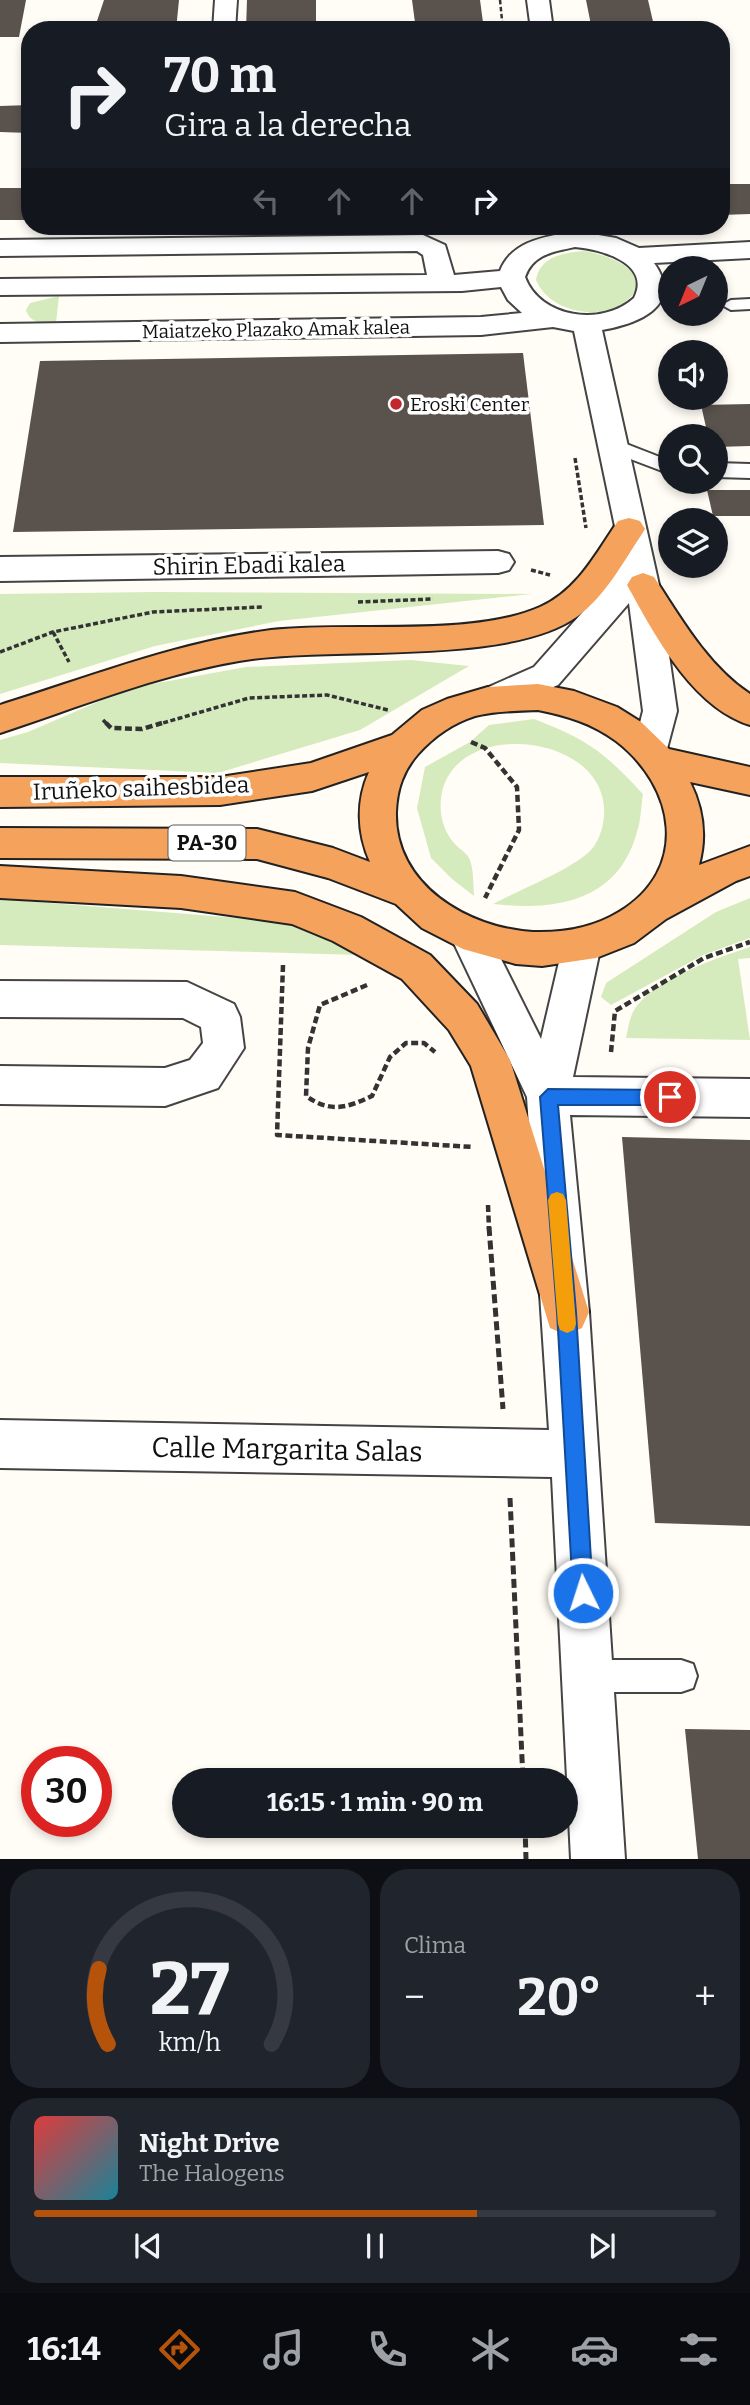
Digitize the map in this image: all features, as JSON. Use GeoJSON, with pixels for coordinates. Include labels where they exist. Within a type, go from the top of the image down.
{"type":"FeatureCollection","features":[{"type":"Feature","properties":{"kind":"highway"},"geometry":{"type":"LineString","coordinates":[[0,719],[164,665],[273,643],[453,635],[519,626],[554,615],[583,592],[629,529]]}},
{"type":"Feature","properties":{"kind":"highway"},"geometry":{"type":"LineString","coordinates":[[643,585],[686,654],[726,698],[750,712]]}},
{"type":"Feature","properties":{"kind":"highway","name":"PA-30"},"geometry":{"type":"LineString","coordinates":[[650,911],[676,877],[686,838],[681,797],[656,755],[619,724],[580,706],[538,697],[494,699],[458,708],[427,724],[402,747],[382,779],[375,817],[384,856],[406,892],[434,917],[469,935],[505,946],[544,949],[582,945],[619,932],[724,869],[750,861]]}},
{"type":"Feature","properties":{"kind":"highway","name":"Iruñeko saihesbidea"},"geometry":{"type":"LineString","coordinates":[[0,792],[220,791],[312,777],[402,747]]}},
{"type":"Feature","properties":{"kind":"highway","name":"PA-30"},"geometry":{"type":"LineString","coordinates":[[656,755],[750,781]]}},
{"type":"Feature","properties":{"kind":"highway","name":"PA-30"},"geometry":{"type":"LineString","coordinates":[[0,843],[257,844],[334,864],[406,892]]}},
{"type":"Feature","properties":{"kind":"highway"},"geometry":{"type":"LineString","coordinates":[[0,882],[181,892],[295,908],[347,929],[416,967],[463,1017],[490,1060],[566,1312]]}},
{"type":"Feature","properties":{"kind":"street"},"geometry":{"type":"LineString","coordinates":[[225,21],[226,0]]}},
{"type":"Feature","properties":{"kind":"street"},"geometry":{"type":"LineString","coordinates":[[538,0],[541,21]]}},
{"type":"Feature","properties":{"kind":"street"},"geometry":{"type":"LineString","coordinates":[[566,235],[536,246],[522,255],[513,266],[510,278],[513,290],[522,302],[552,319],[587,324],[619,319],[643,306],[650,294],[652,281],[646,268],[634,256],[617,247],[583,235]]}},
{"type":"Feature","properties":{"kind":"street"},"geometry":{"type":"LineString","coordinates":[[201,284],[207,236]]}},
{"type":"Feature","properties":{"kind":"street"},"geometry":{"type":"LineString","coordinates":[[0,248],[207,236],[422,243],[436,251],[442,283]]}},
{"type":"Feature","properties":{"kind":"street"},"geometry":{"type":"LineString","coordinates":[[634,256],[750,250]]}},
{"type":"Feature","properties":{"kind":"street","name":"Maiatzeko Plazako Amak kalea"},"geometry":{"type":"LineString","coordinates":[[5,287],[442,283],[510,278]]}},
{"type":"Feature","properties":{"kind":"street"},"geometry":{"type":"LineString","coordinates":[[1,337],[5,287]]}},
{"type":"Feature","properties":{"kind":"street","name":"Maiatzeko Plazako Amak kalea"},"geometry":{"type":"LineString","coordinates":[[1,337],[481,326],[552,319]]}},
{"type":"Feature","properties":{"kind":"street"},"geometry":{"type":"LineString","coordinates":[[587,324],[643,585],[660,711],[656,755]]}},
{"type":"Feature","properties":{"kind":"street"},"geometry":{"type":"LineString","coordinates":[[494,699],[546,676],[620,592],[629,529]]}},
{"type":"Feature","properties":{"kind":"street","name":"Shirin Ebadi kalea"},"geometry":{"type":"LineString","coordinates":[[0,569],[498,562]]}},
{"type":"Feature","properties":{"kind":"street"},"geometry":{"type":"LineString","coordinates":[[469,935],[548,1097]]}},
{"type":"Feature","properties":{"kind":"street"},"geometry":{"type":"LineString","coordinates":[[582,945],[548,1097],[566,1312],[598,1859]]}},
{"type":"Feature","properties":{"kind":"street"},"geometry":{"type":"LineString","coordinates":[[0,999],[187,1000],[220,1017],[224,1048],[203,1075],[165,1087],[0,1085]]}},
{"type":"Feature","properties":{"kind":"street"},"geometry":{"type":"LineString","coordinates":[[548,1097],[750,1098]]}},
{"type":"Feature","properties":{"kind":"street","name":"Calle Margarita Salas"},"geometry":{"type":"LineString","coordinates":[[0,1444],[573,1454]]}},
{"type":"Feature","properties":{"kind":"lane"},"geometry":{"type":"LineString","coordinates":[[731,304],[750,304]]}},
{"type":"Feature","properties":{"kind":"lane"},"geometry":{"type":"LineString","coordinates":[[611,443],[658,463]]}},
{"type":"Feature","properties":{"kind":"lane"},"geometry":{"type":"LineString","coordinates":[[728,470],[750,471]]}},
{"type":"Feature","properties":{"kind":"lane"},"geometry":{"type":"LineString","coordinates":[[589,1676],[681,1676]]}},
{"type":"Feature","properties":{"kind":"path"},"geometry":{"type":"LineString","coordinates":[[500,0],[502,21]]}},
{"type":"Feature","properties":{"kind":"path"},"geometry":{"type":"LineString","coordinates":[[574,449],[587,530]]}},
{"type":"Feature","properties":{"kind":"path"},"geometry":{"type":"LineString","coordinates":[[53,632],[90,707],[111,728],[142,729],[248,698],[327,695],[388,710]]}},
{"type":"Feature","properties":{"kind":"path"},"geometry":{"type":"LineString","coordinates":[[470,741],[485,748],[517,787],[519,830],[485,898]]}},
{"type":"Feature","properties":{"kind":"path"},"geometry":{"type":"LineString","coordinates":[[611,1052],[615,1011],[704,958],[750,942]]}},
{"type":"Feature","properties":{"kind":"path"},"geometry":{"type":"LineString","coordinates":[[282,965],[277,1135],[481,1148],[478,1137]]}},
{"type":"Feature","properties":{"kind":"path"},"geometry":{"type":"LineString","coordinates":[[378,981],[320,1005],[308,1048],[306,1096],[322,1109],[344,1109],[372,1096],[390,1057],[406,1042],[424,1043],[440,1056]]}},
{"type":"Feature","properties":{"kind":"path"},"geometry":{"type":"LineString","coordinates":[[525,1838],[526,1859]]}},
{"type":"Feature","properties":{"kind":"green space"},"geometry":{"type":"Polygon","coordinates":[[[583,251],[615,260],[633,273],[637,282],[635,291],[626,301],[603,311],[590,312],[563,306],[543,291],[536,280],[538,272],[547,261],[567,253],[583,251]]]}},
{"type":"Feature","properties":{"kind":"green space"},"geometry":{"type":"Polygon","coordinates":[[[59,296],[56,323],[38,322],[28,315],[26,310],[30,303],[59,296]]]}},
{"type":"Feature","properties":{"kind":"green space"},"geometry":{"type":"Polygon","coordinates":[[[0,594],[532,594],[279,621],[155,646],[0,694],[0,594]]]}},
{"type":"Feature","properties":{"kind":"green space"},"geometry":{"type":"Polygon","coordinates":[[[411,660],[469,666],[360,730],[218,773],[0,763],[0,740],[28,732],[130,688],[246,667],[411,660]]]}},
{"type":"Feature","properties":{"kind":"green space"},"geometry":{"type":"Polygon","coordinates":[[[534,719],[594,748],[629,779],[643,794],[638,827],[628,855],[615,874],[581,897],[539,906],[493,904],[559,872],[591,850],[602,830],[604,816],[599,787],[582,766],[557,751],[528,744],[498,745],[471,755],[451,772],[441,799],[443,822],[447,834],[471,862],[474,896],[431,858],[417,808],[425,767],[470,742],[489,725],[534,719]]]}},
{"type":"Feature","properties":{"kind":"green space"},"geometry":{"type":"Polygon","coordinates":[[[750,898],[750,938],[703,955],[611,1005],[601,997],[606,983],[716,912],[750,898]]]}},
{"type":"Feature","properties":{"kind":"green space"},"geometry":{"type":"Polygon","coordinates":[[[0,899],[287,922],[362,955],[0,945],[0,899]]]}},
{"type":"Feature","properties":{"kind":"green space"},"geometry":{"type":"Polygon","coordinates":[[[750,947],[750,958],[738,959],[750,1040],[626,1038],[633,1012],[654,990],[685,972],[750,947]]]}},
{"type":"Feature","properties":{"kind":"building"},"geometry":{"type":"Polygon","coordinates":[[[0,0],[26,0],[19,37],[0,37],[0,0]]]}},
{"type":"Feature","properties":{"kind":"building"},"geometry":{"type":"Polygon","coordinates":[[[104,0],[179,0],[177,21],[97,21],[104,0]]]}},
{"type":"Feature","properties":{"kind":"building"},"geometry":{"type":"Polygon","coordinates":[[[247,0],[316,0],[316,21],[246,21],[247,0]]]}},
{"type":"Feature","properties":{"kind":"building"},"geometry":{"type":"Polygon","coordinates":[[[412,0],[480,0],[483,21],[415,21],[412,0]]]}},
{"type":"Feature","properties":{"kind":"building"},"geometry":{"type":"Polygon","coordinates":[[[586,0],[648,0],[653,21],[590,21],[586,0]]]}},
{"type":"Feature","properties":{"kind":"building"},"geometry":{"type":"Polygon","coordinates":[[[21,105],[21,133],[0,132],[0,106],[21,105]]]}},
{"type":"Feature","properties":{"kind":"building"},"geometry":{"type":"Polygon","coordinates":[[[730,184],[750,184],[750,214],[730,215],[730,184]]]}},
{"type":"Feature","properties":{"kind":"building"},"geometry":{"type":"Polygon","coordinates":[[[0,188],[21,188],[21,220],[0,220],[0,188]]]}},
{"type":"Feature","properties":{"kind":"building"},"geometry":{"type":"Polygon","coordinates":[[[523,353],[544,525],[13,532],[40,361],[523,353]]]}},
{"type":"Feature","properties":{"kind":"building"},"geometry":{"type":"Polygon","coordinates":[[[728,404],[750,404],[750,446],[728,447],[728,424],[705,424],[702,410],[728,410],[728,404]]]}},
{"type":"Feature","properties":{"kind":"building"},"geometry":{"type":"Polygon","coordinates":[[[750,490],[750,516],[728,516],[728,508],[711,508],[708,494],[750,490]]]}},
{"type":"Feature","properties":{"kind":"building"},"geometry":{"type":"Polygon","coordinates":[[[622,1137],[750,1140],[750,1526],[655,1523],[622,1137]]]}},
{"type":"Feature","properties":{"kind":"building"},"geometry":{"type":"Polygon","coordinates":[[[685,1729],[750,1730],[750,1859],[698,1859],[685,1729]]]}},
{"type":"Feature","properties":{"kind":"slow traffic"},"geometry":{"type":"LineString","coordinates":[[557,1200],[567,1324]]}},
{"type":"Feature","properties":{"kind":"place","name":"Eroski Center"},"geometry":{"type":"Point","coordinates":[396,404]}},
{"type":"Feature","properties":{"kind":"route"},"geometry":{"type":"LineString","coordinates":[[583,1593],[566,1312],[548,1097],[670,1097]]}}]}
